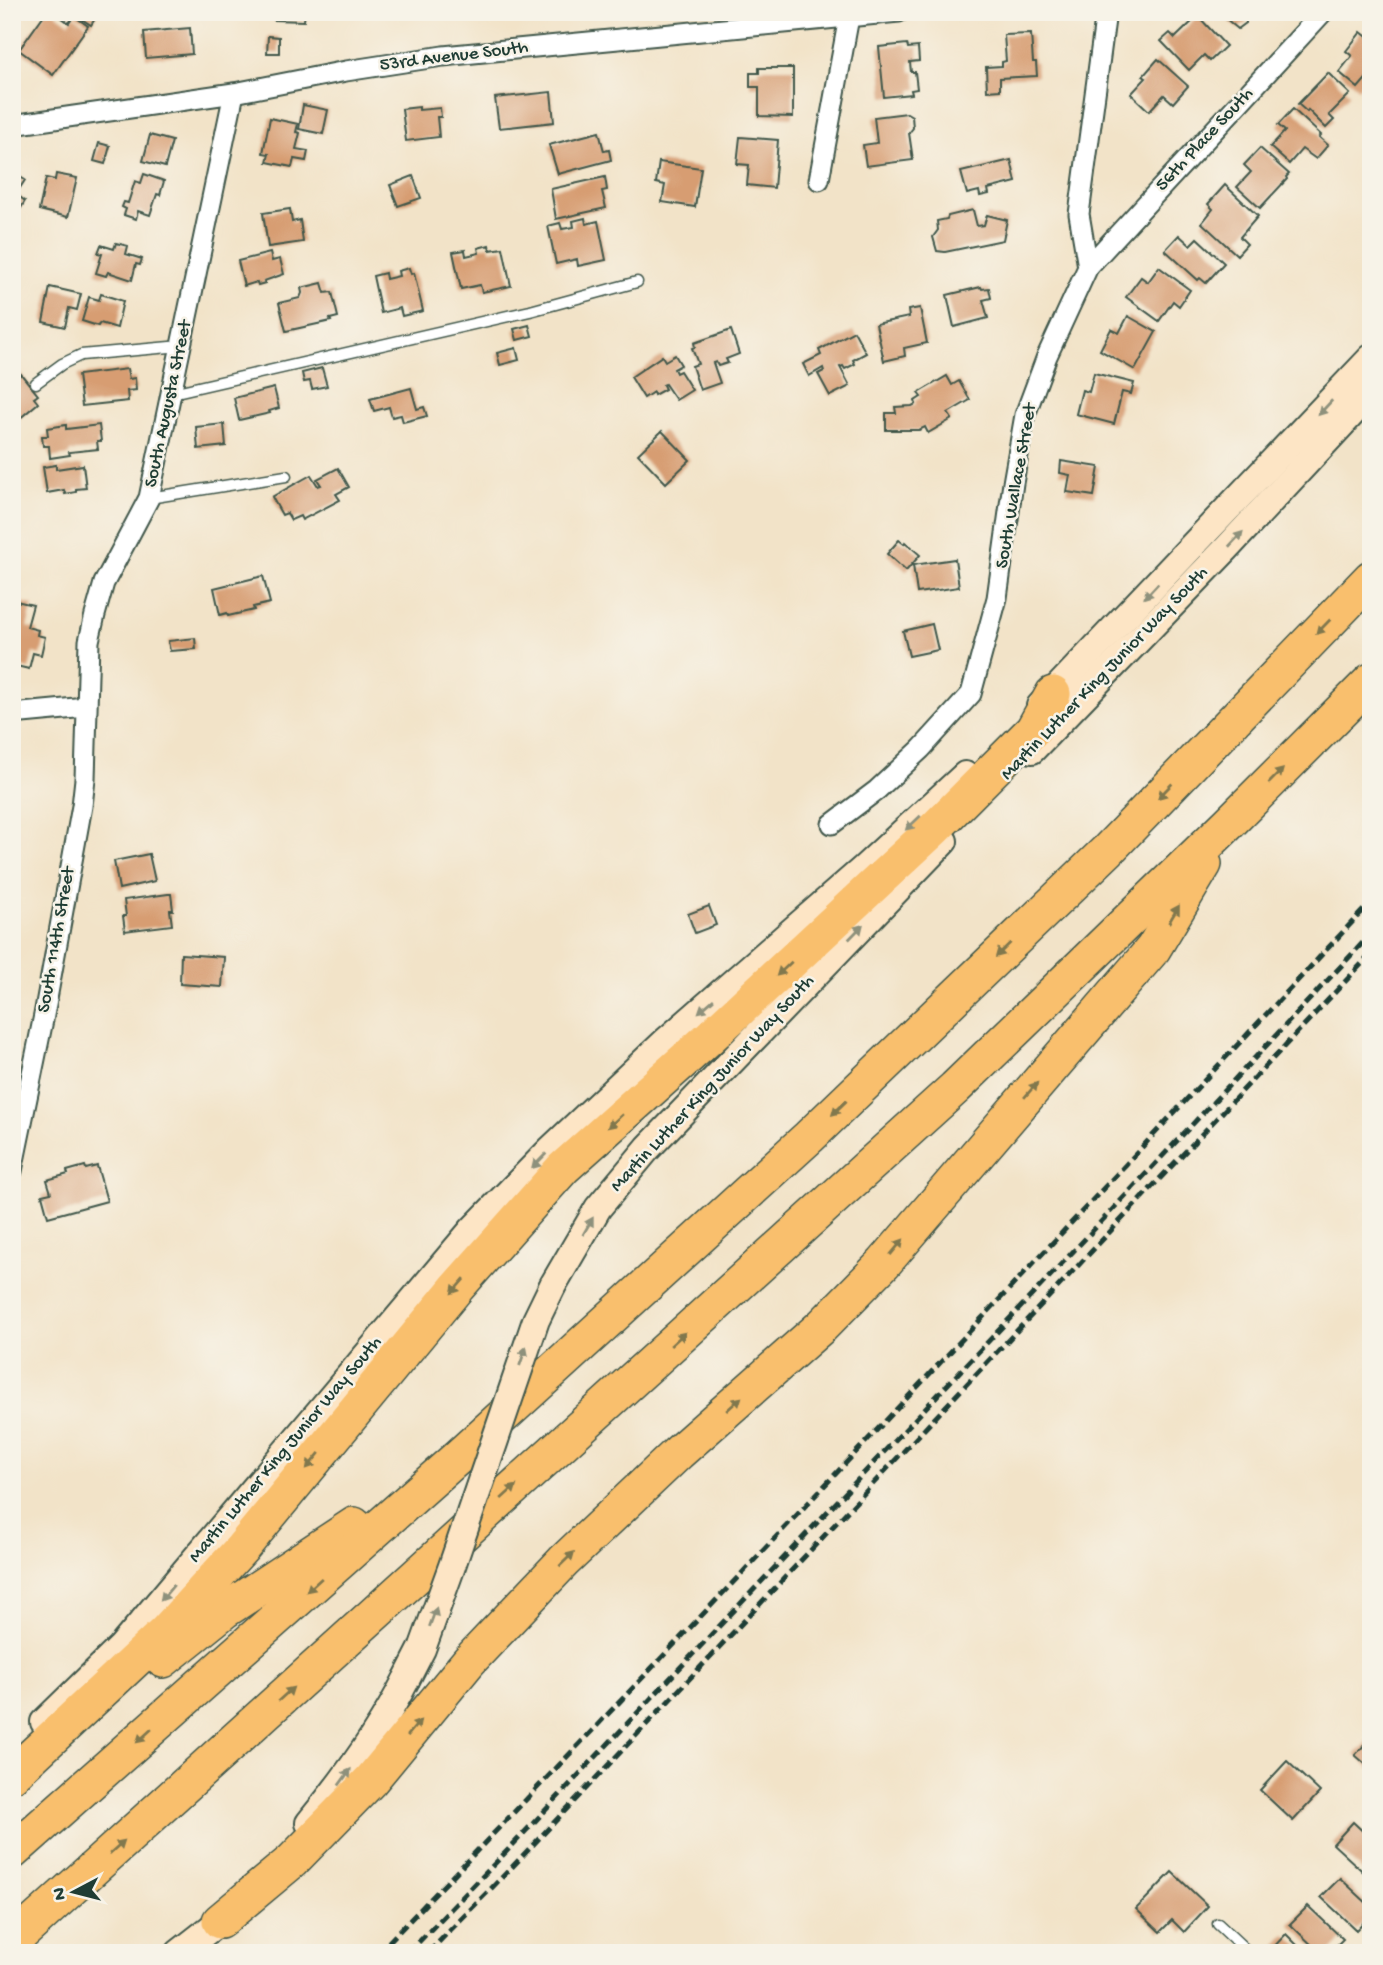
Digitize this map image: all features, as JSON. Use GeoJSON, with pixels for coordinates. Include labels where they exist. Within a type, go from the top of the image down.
{"type":"FeatureCollection","features":[{"type":"Feature","properties":{"kind":"highway"},"geometry":{"type":"LineString","coordinates":[[12,1852],[457,1458],[809,1137],[1088,869],[1371,578]]}},
{"type":"Feature","properties":{"kind":"highway"},"geometry":{"type":"LineString","coordinates":[[12,1942],[955,1088],[1228,824],[1371,681]]}},
{"type":"Feature","properties":{"kind":"highway"},"geometry":{"type":"LineString","coordinates":[[12,1775],[164,1632],[242,1548],[458,1286],[564,1168],[710,1037],[934,828],[1033,730],[1053,694]]}},
{"type":"Feature","properties":{"kind":"highway"},"geometry":{"type":"LineString","coordinates":[[220,1921],[292,1861],[371,1780],[469,1661],[564,1561],[678,1453],[822,1326],[884,1263],[1153,949],[1228,824]]}},
{"type":"Feature","properties":{"kind":"highway"},"geometry":{"type":"LineString","coordinates":[[12,1793],[173,1651],[224,1611],[457,1458]]}},
{"type":"Feature","properties":{"kind":"main road","name":"Martin Luther King Junior Way South"},"geometry":{"type":"LineString","coordinates":[[12,1751],[121,1647],[472,1230],[550,1150],[667,1040],[864,868],[1053,694],[1371,358]]}},
{"type":"Feature","properties":{"kind":"main road","name":"Martin Luther King Junior Way South"},"geometry":{"type":"LineString","coordinates":[[179,1953],[220,1921],[330,1797],[367,1746],[406,1680],[422,1648],[452,1566],[536,1320],[598,1208],[648,1148],[1208,568],[1371,393]]}},
{"type":"Feature","properties":{"kind":"street","name":"53rd Avenue South"},"geometry":{"type":"LineString","coordinates":[[12,125],[234,93],[346,71],[443,56],[899,12]]}},
{"type":"Feature","properties":{"kind":"street"},"geometry":{"type":"LineString","coordinates":[[1088,267],[1079,214],[1106,12]]}},
{"type":"Feature","properties":{"kind":"street","name":"56th Place South"},"geometry":{"type":"LineString","coordinates":[[1088,267],[1323,12]]}},
{"type":"Feature","properties":{"kind":"street"},"geometry":{"type":"LineString","coordinates":[[819,180],[849,18]]}},
{"type":"Feature","properties":{"kind":"street","name":"South Augusta Street"},"geometry":{"type":"LineString","coordinates":[[86,707],[89,641],[104,583],[149,498],[234,93]]}},
{"type":"Feature","properties":{"kind":"street","name":"South Wallace Street"},"geometry":{"type":"LineString","coordinates":[[832,824],[877,790],[921,749],[971,694],[997,598],[1025,415],[1047,356],[1088,267]]}},
{"type":"Feature","properties":{"kind":"street"},"geometry":{"type":"LineString","coordinates":[[12,714],[86,707]]}},
{"type":"Feature","properties":{"kind":"street","name":"South 114th Street"},"geometry":{"type":"LineString","coordinates":[[12,1171],[82,806],[86,769],[86,707]]}},
{"type":"Feature","properties":{"kind":"lane"},"geometry":{"type":"LineString","coordinates":[[171,393],[530,311],[637,282]]}},
{"type":"Feature","properties":{"kind":"lane"},"geometry":{"type":"LineString","coordinates":[[36,383],[62,364],[81,355],[181,346]]}},
{"type":"Feature","properties":{"kind":"lane"},"geometry":{"type":"LineString","coordinates":[[149,498],[286,476]]}},
{"type":"Feature","properties":{"kind":"lane"},"geometry":{"type":"LineString","coordinates":[[1218,1924],[1249,1953]]}},
{"type":"Feature","properties":{"kind":"building"},"geometry":{"type":"Polygon","coordinates":[[[46,12],[54,12],[69,23],[74,16],[88,26],[53,75],[19,50],[46,12]]]}},
{"type":"Feature","properties":{"kind":"building"},"geometry":{"type":"Polygon","coordinates":[[[71,12],[95,12],[98,14],[91,25],[71,12]]]}},
{"type":"Feature","properties":{"kind":"building"},"geometry":{"type":"Polygon","coordinates":[[[274,12],[305,12],[304,21],[274,20],[274,12]]]}},
{"type":"Feature","properties":{"kind":"building"},"geometry":{"type":"Polygon","coordinates":[[[1218,12],[1253,12],[1238,29],[1218,12]]]}},
{"type":"Feature","properties":{"kind":"building"},"geometry":{"type":"Polygon","coordinates":[[[1198,16],[1226,46],[1210,61],[1204,55],[1189,70],[1161,41],[1170,33],[1175,38],[1198,16]]]}},
{"type":"Feature","properties":{"kind":"building"},"geometry":{"type":"Polygon","coordinates":[[[190,28],[192,54],[146,58],[144,32],[190,28]]]}},
{"type":"Feature","properties":{"kind":"building"},"geometry":{"type":"Polygon","coordinates":[[[1361,32],[1371,40],[1371,73],[1358,88],[1339,72],[1352,56],[1346,51],[1361,32]]]}},
{"type":"Feature","properties":{"kind":"building"},"geometry":{"type":"Polygon","coordinates":[[[1031,34],[1037,76],[1000,78],[1000,90],[987,91],[986,67],[1002,66],[1002,62],[1006,61],[1004,35],[1031,34]]]}},
{"type":"Feature","properties":{"kind":"building"},"geometry":{"type":"Polygon","coordinates":[[[268,36],[279,37],[279,53],[267,53],[268,36]]]}},
{"type":"Feature","properties":{"kind":"building"},"geometry":{"type":"Polygon","coordinates":[[[907,44],[908,48],[918,47],[919,61],[910,62],[911,72],[915,72],[917,89],[911,90],[912,94],[884,97],[879,47],[907,44]]]}},
{"type":"Feature","properties":{"kind":"building"},"geometry":{"type":"Polygon","coordinates":[[[1158,59],[1188,86],[1173,103],[1164,95],[1149,111],[1131,94],[1146,78],[1143,76],[1158,59]]]}},
{"type":"Feature","properties":{"kind":"building"},"geometry":{"type":"Polygon","coordinates":[[[759,68],[793,68],[793,117],[759,116],[759,87],[750,87],[750,73],[759,73],[759,68]]]}},
{"type":"Feature","properties":{"kind":"building"},"geometry":{"type":"Polygon","coordinates":[[[1328,73],[1350,94],[1329,115],[1334,120],[1326,128],[1298,104],[1328,73]]]}},
{"type":"Feature","properties":{"kind":"building"},"geometry":{"type":"Polygon","coordinates":[[[551,92],[554,122],[499,128],[495,98],[551,92]]]}},
{"type":"Feature","properties":{"kind":"building"},"geometry":{"type":"Polygon","coordinates":[[[303,105],[328,110],[323,134],[299,129],[303,105]]]}},
{"type":"Feature","properties":{"kind":"building"},"geometry":{"type":"Polygon","coordinates":[[[419,107],[419,110],[440,108],[441,117],[437,117],[439,137],[406,141],[402,109],[419,107]]]}},
{"type":"Feature","properties":{"kind":"building"},"geometry":{"type":"Polygon","coordinates":[[[1293,109],[1328,145],[1316,159],[1302,149],[1289,164],[1270,147],[1285,131],[1278,125],[1293,109]]]}},
{"type":"Feature","properties":{"kind":"building"},"geometry":{"type":"Polygon","coordinates":[[[907,113],[912,116],[913,128],[909,133],[913,160],[866,166],[863,145],[877,143],[874,117],[907,113]]]}},
{"type":"Feature","properties":{"kind":"building"},"geometry":{"type":"Polygon","coordinates":[[[270,118],[298,124],[296,132],[300,133],[296,149],[308,151],[306,161],[294,159],[292,167],[267,162],[269,154],[263,153],[270,118]]]}},
{"type":"Feature","properties":{"kind":"building"},"geometry":{"type":"Polygon","coordinates":[[[599,132],[604,151],[609,150],[611,160],[558,174],[549,145],[599,132]]]}},
{"type":"Feature","properties":{"kind":"building"},"geometry":{"type":"Polygon","coordinates":[[[150,135],[172,141],[165,167],[143,161],[150,135]]]}},
{"type":"Feature","properties":{"kind":"building"},"geometry":{"type":"Polygon","coordinates":[[[740,137],[778,140],[774,188],[747,185],[749,165],[737,164],[740,137]]]}},
{"type":"Feature","properties":{"kind":"building"},"geometry":{"type":"Polygon","coordinates":[[[99,143],[110,146],[105,164],[94,161],[99,143]]]}},
{"type":"Feature","properties":{"kind":"building"},"geometry":{"type":"Polygon","coordinates":[[[1260,148],[1289,174],[1260,208],[1237,187],[1251,172],[1244,165],[1260,148]]]}},
{"type":"Feature","properties":{"kind":"building"},"geometry":{"type":"Polygon","coordinates":[[[1011,160],[1016,182],[988,189],[989,194],[980,196],[979,191],[967,194],[961,172],[1011,160]]]}},
{"type":"Feature","properties":{"kind":"building"},"geometry":{"type":"Polygon","coordinates":[[[659,162],[701,168],[695,207],[662,202],[665,185],[656,183],[659,162]]]}},
{"type":"Feature","properties":{"kind":"building"},"geometry":{"type":"Polygon","coordinates":[[[12,172],[25,180],[16,194],[25,201],[21,208],[12,203],[12,172]]]}},
{"type":"Feature","properties":{"kind":"building"},"geometry":{"type":"Polygon","coordinates":[[[56,174],[77,178],[68,217],[39,210],[46,178],[55,180],[56,174]]]}},
{"type":"Feature","properties":{"kind":"building"},"geometry":{"type":"Polygon","coordinates":[[[144,174],[164,181],[150,215],[138,211],[136,219],[124,215],[126,209],[122,207],[124,202],[128,203],[135,181],[141,183],[144,174]]]}},
{"type":"Feature","properties":{"kind":"building"},"geometry":{"type":"Polygon","coordinates":[[[413,176],[421,198],[398,206],[390,185],[413,176]]]}},
{"type":"Feature","properties":{"kind":"building"},"geometry":{"type":"Polygon","coordinates":[[[605,177],[607,190],[602,191],[606,208],[556,219],[551,189],[605,177]]]}},
{"type":"Feature","properties":{"kind":"building"},"geometry":{"type":"Polygon","coordinates":[[[1225,185],[1258,216],[1240,237],[1247,244],[1237,255],[1202,223],[1213,209],[1208,204],[1225,185]]]}},
{"type":"Feature","properties":{"kind":"building"},"geometry":{"type":"Polygon","coordinates":[[[290,209],[292,222],[300,220],[303,242],[268,247],[263,213],[290,209]]]}},
{"type":"Feature","properties":{"kind":"building"},"geometry":{"type":"Polygon","coordinates":[[[973,210],[977,226],[984,225],[987,215],[1007,220],[1003,240],[945,252],[937,251],[933,237],[938,230],[937,221],[973,210]]]}},
{"type":"Feature","properties":{"kind":"building"},"geometry":{"type":"Polygon","coordinates":[[[585,218],[586,224],[598,221],[606,260],[578,266],[577,259],[556,264],[548,226],[560,223],[562,229],[574,227],[573,221],[585,218]]]}},
{"type":"Feature","properties":{"kind":"building"},"geometry":{"type":"Polygon","coordinates":[[[1179,235],[1190,245],[1197,238],[1224,263],[1206,283],[1200,278],[1198,280],[1165,250],[1179,235]]]}},
{"type":"Feature","properties":{"kind":"building"},"geometry":{"type":"Polygon","coordinates":[[[116,243],[128,246],[126,254],[142,259],[140,265],[136,264],[132,280],[108,272],[106,276],[96,273],[102,254],[98,253],[101,245],[114,249],[116,243]]]}},
{"type":"Feature","properties":{"kind":"building"},"geometry":{"type":"Polygon","coordinates":[[[489,245],[490,250],[503,248],[511,286],[482,292],[480,285],[461,289],[453,252],[465,250],[466,256],[479,253],[478,248],[489,245]]]}},
{"type":"Feature","properties":{"kind":"building"},"geometry":{"type":"Polygon","coordinates":[[[270,253],[272,261],[280,259],[284,274],[264,281],[265,283],[258,285],[257,282],[244,286],[238,261],[270,253]]]}},
{"type":"Feature","properties":{"kind":"building"},"geometry":{"type":"Polygon","coordinates":[[[1159,267],[1190,290],[1179,306],[1173,301],[1159,321],[1126,297],[1141,277],[1148,282],[1159,267]]]}},
{"type":"Feature","properties":{"kind":"building"},"geometry":{"type":"Polygon","coordinates":[[[409,268],[411,274],[414,273],[423,311],[402,316],[400,308],[381,313],[373,276],[385,273],[386,279],[399,276],[398,271],[409,268]]]}},
{"type":"Feature","properties":{"kind":"building"},"geometry":{"type":"Polygon","coordinates":[[[322,283],[325,293],[332,292],[338,317],[286,331],[279,303],[300,298],[301,288],[322,283]]]}},
{"type":"Feature","properties":{"kind":"building"},"geometry":{"type":"Polygon","coordinates":[[[50,287],[81,294],[77,310],[69,308],[65,327],[43,322],[50,287]]]}},
{"type":"Feature","properties":{"kind":"building"},"geometry":{"type":"Polygon","coordinates":[[[981,287],[989,288],[991,298],[983,300],[988,318],[954,327],[947,295],[981,287]]]}},
{"type":"Feature","properties":{"kind":"building"},"geometry":{"type":"Polygon","coordinates":[[[101,294],[123,301],[117,328],[82,321],[89,297],[99,300],[101,294]]]}},
{"type":"Feature","properties":{"kind":"building"},"geometry":{"type":"Polygon","coordinates":[[[920,308],[927,343],[904,348],[905,356],[884,361],[876,324],[909,317],[908,310],[920,308]]]}},
{"type":"Feature","properties":{"kind":"building"},"geometry":{"type":"Polygon","coordinates":[[[1128,316],[1156,332],[1135,370],[1100,350],[1111,329],[1119,333],[1128,316]]]}},
{"type":"Feature","properties":{"kind":"building"},"geometry":{"type":"Polygon","coordinates":[[[529,325],[532,336],[517,340],[514,329],[529,325]]]}},
{"type":"Feature","properties":{"kind":"building"},"geometry":{"type":"Polygon","coordinates":[[[731,330],[739,354],[726,359],[728,363],[718,366],[716,362],[713,363],[720,383],[700,390],[692,366],[698,364],[692,348],[695,347],[694,343],[731,330]]]}},
{"type":"Feature","properties":{"kind":"building"},"geometry":{"type":"Polygon","coordinates":[[[854,331],[866,353],[853,360],[855,364],[845,369],[840,367],[850,386],[830,396],[818,374],[824,371],[823,368],[809,376],[803,364],[821,355],[819,350],[854,331]]]}},
{"type":"Feature","properties":{"kind":"building"},"geometry":{"type":"Polygon","coordinates":[[[516,348],[519,360],[500,365],[497,353],[516,348]]]}},
{"type":"Feature","properties":{"kind":"building"},"geometry":{"type":"Polygon","coordinates":[[[675,355],[681,365],[674,369],[676,373],[680,371],[692,390],[676,400],[665,384],[665,389],[644,398],[631,377],[662,356],[665,361],[675,355]]]}},
{"type":"Feature","properties":{"kind":"building"},"geometry":{"type":"Polygon","coordinates":[[[322,368],[327,386],[312,389],[310,381],[304,382],[302,373],[322,368]]]}},
{"type":"Feature","properties":{"kind":"building"},"geometry":{"type":"Polygon","coordinates":[[[127,369],[129,379],[135,378],[136,390],[127,391],[128,401],[82,406],[78,375],[127,369]]]}},
{"type":"Feature","properties":{"kind":"building"},"geometry":{"type":"Polygon","coordinates":[[[1094,373],[1134,383],[1131,394],[1122,392],[1114,424],[1076,414],[1082,390],[1089,392],[1094,373]]]}},
{"type":"Feature","properties":{"kind":"building"},"geometry":{"type":"Polygon","coordinates":[[[21,374],[38,395],[34,398],[38,403],[12,425],[12,382],[21,374]]]}},
{"type":"Feature","properties":{"kind":"building"},"geometry":{"type":"Polygon","coordinates":[[[947,376],[952,385],[959,381],[970,400],[948,413],[952,419],[928,433],[925,427],[919,430],[886,430],[886,413],[896,413],[895,407],[916,404],[915,401],[921,397],[918,393],[947,376]]]}},
{"type":"Feature","properties":{"kind":"building"},"geometry":{"type":"Polygon","coordinates":[[[274,388],[279,408],[269,411],[270,413],[239,420],[234,398],[274,388]]]}},
{"type":"Feature","properties":{"kind":"building"},"geometry":{"type":"Polygon","coordinates":[[[411,388],[417,409],[424,407],[427,416],[403,422],[401,415],[392,417],[389,407],[374,411],[370,399],[411,388]]]}},
{"type":"Feature","properties":{"kind":"building"},"geometry":{"type":"Polygon","coordinates":[[[224,424],[226,446],[198,449],[196,427],[224,424]]]}},
{"type":"Feature","properties":{"kind":"building"},"geometry":{"type":"Polygon","coordinates":[[[66,425],[66,429],[99,425],[101,441],[97,441],[98,449],[69,452],[70,455],[50,458],[49,446],[43,446],[42,436],[48,436],[47,428],[66,425]]]}},
{"type":"Feature","properties":{"kind":"building"},"geometry":{"type":"Polygon","coordinates":[[[662,431],[690,460],[666,483],[638,454],[662,431]]]}},
{"type":"Feature","properties":{"kind":"building"},"geometry":{"type":"Polygon","coordinates":[[[1061,461],[1099,467],[1094,496],[1067,492],[1070,475],[1060,473],[1061,461]]]}},
{"type":"Feature","properties":{"kind":"building"},"geometry":{"type":"Polygon","coordinates":[[[56,465],[56,469],[83,465],[86,488],[65,494],[64,490],[47,493],[43,467],[56,465]]]}},
{"type":"Feature","properties":{"kind":"building"},"geometry":{"type":"Polygon","coordinates":[[[338,468],[349,487],[336,494],[340,500],[302,520],[300,516],[291,520],[287,513],[282,515],[272,497],[311,475],[318,486],[321,485],[317,479],[338,468]]]}},
{"type":"Feature","properties":{"kind":"building"},"geometry":{"type":"Polygon","coordinates":[[[899,540],[920,555],[906,571],[887,554],[899,540]]]}},
{"type":"Feature","properties":{"kind":"building"},"geometry":{"type":"Polygon","coordinates":[[[955,559],[959,587],[917,593],[913,565],[955,559]]]}},
{"type":"Feature","properties":{"kind":"building"},"geometry":{"type":"Polygon","coordinates":[[[263,576],[270,603],[253,607],[254,610],[228,616],[227,613],[220,615],[214,588],[263,576]]]}},
{"type":"Feature","properties":{"kind":"building"},"geometry":{"type":"Polygon","coordinates":[[[12,600],[33,605],[27,627],[38,630],[37,635],[45,637],[41,655],[33,653],[29,669],[12,665],[12,600]]]}},
{"type":"Feature","properties":{"kind":"building"},"geometry":{"type":"Polygon","coordinates":[[[932,624],[938,650],[909,656],[903,631],[932,624]]]}},
{"type":"Feature","properties":{"kind":"building"},"geometry":{"type":"Polygon","coordinates":[[[195,638],[196,649],[170,651],[168,641],[195,638]]]}},
{"type":"Feature","properties":{"kind":"building"},"geometry":{"type":"Polygon","coordinates":[[[149,854],[155,881],[119,889],[114,861],[149,854]]]}},
{"type":"Feature","properties":{"kind":"building"},"geometry":{"type":"Polygon","coordinates":[[[171,894],[172,925],[125,931],[124,900],[171,894]]]}},
{"type":"Feature","properties":{"kind":"building"},"geometry":{"type":"Polygon","coordinates":[[[709,906],[716,925],[695,933],[688,914],[709,906]]]}},
{"type":"Feature","properties":{"kind":"building"},"geometry":{"type":"Polygon","coordinates":[[[181,954],[224,957],[222,987],[180,984],[181,954]]]}},
{"type":"Feature","properties":{"kind":"building"},"geometry":{"type":"Polygon","coordinates":[[[85,1166],[86,1169],[97,1166],[107,1201],[48,1217],[42,1195],[51,1193],[47,1180],[85,1166]]]}},
{"type":"Feature","properties":{"kind":"building"},"geometry":{"type":"Polygon","coordinates":[[[1371,1738],[1371,1769],[1355,1755],[1371,1738]]]}},
{"type":"Feature","properties":{"kind":"building"},"geometry":{"type":"Polygon","coordinates":[[[1287,1761],[1320,1792],[1293,1821],[1260,1790],[1287,1761]]]}},
{"type":"Feature","properties":{"kind":"building"},"geometry":{"type":"Polygon","coordinates":[[[1353,1822],[1371,1839],[1371,1879],[1333,1844],[1353,1822]]]}},
{"type":"Feature","properties":{"kind":"building"},"geometry":{"type":"Polygon","coordinates":[[[1172,1872],[1208,1906],[1184,1932],[1172,1920],[1160,1932],[1136,1909],[1172,1872]]]}},
{"type":"Feature","properties":{"kind":"building"},"geometry":{"type":"Polygon","coordinates":[[[1340,1878],[1371,1907],[1371,1914],[1356,1930],[1321,1897],[1340,1878]]]}},
{"type":"Feature","properties":{"kind":"building"},"geometry":{"type":"Polygon","coordinates":[[[1308,1906],[1343,1939],[1329,1953],[1320,1953],[1290,1924],[1308,1906]]]}},
{"type":"Feature","properties":{"kind":"building"},"geometry":{"type":"Polygon","coordinates":[[[1286,1934],[1305,1953],[1268,1953],[1286,1934]]]}},
{"type":"Feature","properties":{"kind":"railway"},"geometry":{"type":"LineString","coordinates":[[378,1953],[753,1561],[1371,902]]}},
{"type":"Feature","properties":{"kind":"railway"},"geometry":{"type":"LineString","coordinates":[[408,1953],[1371,934]]}},
{"type":"Feature","properties":{"kind":"railway"},"geometry":{"type":"LineString","coordinates":[[428,1953],[514,1865],[1371,954]]}}]}
